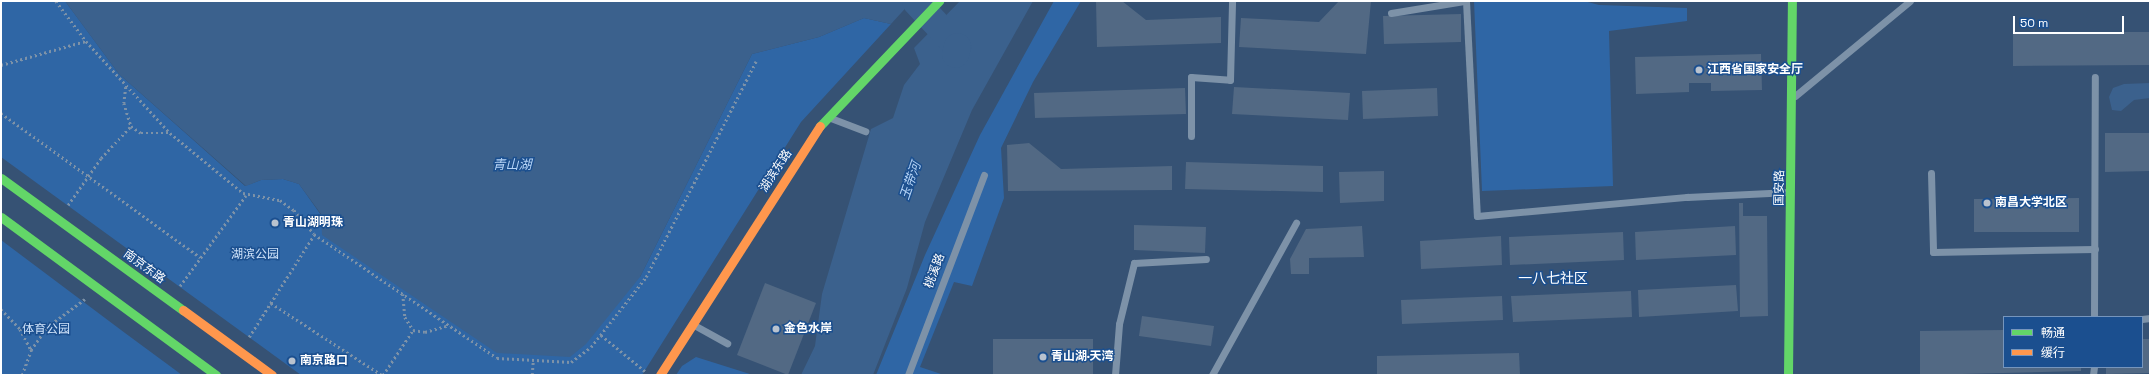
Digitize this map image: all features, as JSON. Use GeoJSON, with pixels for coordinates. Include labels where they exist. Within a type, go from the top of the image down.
{"type":"FeatureCollection","features":[{"type":"Feature","properties":{"kind":"street","name":"湖滨东路"},"geometry":{"type":"LineString","coordinates":[[660,375],[691,324],[826,117],[939,1]]}},
{"type":"Feature","properties":{"kind":"street","name":"国安路"},"geometry":{"type":"LineString","coordinates":[[1788,375],[1792,192],[1792,1]]}},
{"type":"Feature","properties":{"kind":"street","name":"南京东路"},"geometry":{"type":"LineString","coordinates":[[1,178],[272,375]]}},
{"type":"Feature","properties":{"kind":"street"},"geometry":{"type":"LineString","coordinates":[[1,217],[216,375]]}},
{"type":"Feature","properties":{"kind":"lane"},"geometry":{"type":"LineString","coordinates":[[1191,136],[1191,77],[1230,80],[1232,1]]}},
{"type":"Feature","properties":{"kind":"lane"},"geometry":{"type":"LineString","coordinates":[[1391,13],[1465,1],[1478,216],[1687,197],[1792,192]]}},
{"type":"Feature","properties":{"kind":"lane"},"geometry":{"type":"LineString","coordinates":[[1793,97],[1910,1]]}},
{"type":"Feature","properties":{"kind":"lane"},"geometry":{"type":"LineString","coordinates":[[2094,316],[2095,78]]}},
{"type":"Feature","properties":{"kind":"lane"},"geometry":{"type":"LineString","coordinates":[[826,117],[865,131]]}},
{"type":"Feature","properties":{"kind":"lane"},"geometry":{"type":"LineString","coordinates":[[1931,173],[1933,252],[2095,249]]}},
{"type":"Feature","properties":{"kind":"lane","name":"桃溪路"},"geometry":{"type":"LineString","coordinates":[[908,375],[984,175]]}},
{"type":"Feature","properties":{"kind":"lane"},"geometry":{"type":"LineString","coordinates":[[1212,375],[1296,223]]}},
{"type":"Feature","properties":{"kind":"lane"},"geometry":{"type":"LineString","coordinates":[[1115,375],[1119,324],[1134,263],[1206,259]]}},
{"type":"Feature","properties":{"kind":"lane"},"geometry":{"type":"LineString","coordinates":[[691,324],[727,343]]}},
{"type":"Feature","properties":{"kind":"path"},"geometry":{"type":"LineString","coordinates":[[56,1],[86,41],[126,87],[170,132],[246,195],[280,200],[294,210],[314,234],[497,358],[571,362],[601,334],[646,277],[756,61]]}},
{"type":"Feature","properties":{"kind":"path"},"geometry":{"type":"LineString","coordinates":[[1,65],[86,41]]}},
{"type":"Feature","properties":{"kind":"path"},"geometry":{"type":"LineString","coordinates":[[126,87],[124,103],[132,126],[141,133],[170,132]]}},
{"type":"Feature","properties":{"kind":"path"},"geometry":{"type":"LineString","coordinates":[[1,113],[200,258]]}},
{"type":"Feature","properties":{"kind":"path"},"geometry":{"type":"LineString","coordinates":[[68,206],[88,176],[132,126]]}},
{"type":"Feature","properties":{"kind":"path"},"geometry":{"type":"LineString","coordinates":[[179,287],[246,195]]}},
{"type":"Feature","properties":{"kind":"path"},"geometry":{"type":"LineString","coordinates":[[249,337],[314,234]]}},
{"type":"Feature","properties":{"kind":"path"},"geometry":{"type":"LineString","coordinates":[[22,375],[31,350],[47,327],[100,289]]}},
{"type":"Feature","properties":{"kind":"path"},"geometry":{"type":"LineString","coordinates":[[403,294],[405,317],[414,330],[425,332],[450,325]]}},
{"type":"Feature","properties":{"kind":"path"},"geometry":{"type":"LineString","coordinates":[[271,303],[382,375],[414,330]]}},
{"type":"Feature","properties":{"kind":"path"},"geometry":{"type":"LineString","coordinates":[[1,309],[20,329],[31,350]]}},
{"type":"Feature","properties":{"kind":"path"},"geometry":{"type":"LineString","coordinates":[[601,334],[649,375]]}},
{"type":"Feature","properties":{"kind":"path"},"geometry":{"type":"LineString","coordinates":[[532,375],[533,360]]}},
{"type":"Feature","properties":{"kind":"green space","name":"湖滨公园"},"geometry":{"type":"Polygon","coordinates":[[[1,1],[65,1],[119,74],[245,186],[261,180],[283,179],[299,184],[321,215],[640,277],[752,54],[819,37],[864,18],[891,24],[801,122],[642,375],[301,375],[1,157],[1,1]]]}},
{"type":"Feature","properties":{"kind":"green space"},"geometry":{"type":"Polygon","coordinates":[[[1054,1],[1081,1],[1033,82],[1001,148],[1004,198],[972,286],[954,282],[920,367],[944,375],[876,375],[925,255],[980,135],[1054,1]]]}},
{"type":"Feature","properties":{"kind":"green space"},"geometry":{"type":"Polygon","coordinates":[[[1474,1],[1584,1],[1599,5],[1687,8],[1687,21],[1609,31],[1613,186],[1482,191],[1474,1]]]}},
{"type":"Feature","properties":{"kind":"green space","name":"体育公园"},"geometry":{"type":"Polygon","coordinates":[[[1,240],[125,333],[182,375],[1,375],[1,240]]]}},
{"type":"Feature","properties":{"kind":"green space"},"geometry":{"type":"Polygon","coordinates":[[[696,357],[753,375],[676,375],[682,366],[696,357]]]}},
{"type":"Feature","properties":{"kind":"water","name":"青山湖"},"geometry":{"type":"Polygon","coordinates":[[[65,1],[912,1],[891,24],[864,18],[819,37],[752,54],[640,277],[586,344],[570,357],[497,353],[322,235],[321,214],[299,184],[283,179],[261,180],[246,186],[119,74],[65,1]]]}},
{"type":"Feature","properties":{"kind":"water"},"geometry":{"type":"Polygon","coordinates":[[[960,1],[1033,1],[972,110],[925,222],[907,288],[873,375],[801,375],[815,346],[822,294],[871,129],[893,118],[904,85],[920,64],[914,48],[960,1]]]}},
{"type":"Feature","properties":{"kind":"water"},"geometry":{"type":"Polygon","coordinates":[[[2150,83],[2150,98],[2134,100],[2121,111],[2112,110],[2109,97],[2113,88],[2124,84],[2150,83]]]}},
{"type":"Feature","properties":{"kind":"building"},"geometry":{"type":"Polygon","coordinates":[[[1096,1],[1122,1],[1146,20],[1221,17],[1221,43],[1097,47],[1096,1]]]}},
{"type":"Feature","properties":{"kind":"building"},"geometry":{"type":"Polygon","coordinates":[[[1339,1],[1371,1],[1366,54],[1239,47],[1241,18],[1319,22],[1339,1]]]}},
{"type":"Feature","properties":{"kind":"building"},"geometry":{"type":"Polygon","coordinates":[[[1461,14],[1461,42],[1384,44],[1383,16],[1461,14]]]}},
{"type":"Feature","properties":{"kind":"building"},"geometry":{"type":"Polygon","coordinates":[[[2013,32],[2150,32],[2150,65],[2013,66],[2013,32]]]}},
{"type":"Feature","properties":{"kind":"building","name":"江西省国家安全厅"},"geometry":{"type":"Polygon","coordinates":[[[1761,54],[1762,90],[1711,91],[1711,83],[1689,83],[1689,92],[1636,94],[1635,57],[1761,54]]]}},
{"type":"Feature","properties":{"kind":"building"},"geometry":{"type":"Polygon","coordinates":[[[1234,87],[1350,93],[1348,120],[1232,114],[1234,87]]]}},
{"type":"Feature","properties":{"kind":"building"},"geometry":{"type":"Polygon","coordinates":[[[1185,88],[1186,114],[1035,118],[1034,93],[1185,88]]]}},
{"type":"Feature","properties":{"kind":"building"},"geometry":{"type":"Polygon","coordinates":[[[1437,88],[1438,116],[1363,119],[1362,91],[1437,88]]]}},
{"type":"Feature","properties":{"kind":"building"},"geometry":{"type":"Polygon","coordinates":[[[2105,133],[2150,133],[2150,171],[2105,172],[2105,133]]]}},
{"type":"Feature","properties":{"kind":"building"},"geometry":{"type":"Polygon","coordinates":[[[1029,143],[1061,169],[1172,166],[1172,190],[1008,191],[1007,145],[1029,143]]]}},
{"type":"Feature","properties":{"kind":"building"},"geometry":{"type":"Polygon","coordinates":[[[1186,162],[1323,166],[1323,192],[1185,189],[1186,162]]]}},
{"type":"Feature","properties":{"kind":"building"},"geometry":{"type":"Polygon","coordinates":[[[1384,171],[1384,201],[1340,203],[1339,172],[1384,171]]]}},
{"type":"Feature","properties":{"kind":"building"},"geometry":{"type":"Polygon","coordinates":[[[2079,198],[2079,232],[1974,232],[1974,199],[2079,198]]]}},
{"type":"Feature","properties":{"kind":"building"},"geometry":{"type":"Polygon","coordinates":[[[1739,203],[1743,203],[1743,216],[1767,216],[1768,316],[1740,317],[1739,203]]]}},
{"type":"Feature","properties":{"kind":"building"},"geometry":{"type":"Polygon","coordinates":[[[1134,225],[1206,227],[1205,253],[1134,250],[1134,225]]]}},
{"type":"Feature","properties":{"kind":"building"},"geometry":{"type":"Polygon","coordinates":[[[1362,226],[1364,257],[1309,258],[1309,274],[1291,274],[1290,259],[1306,229],[1362,226]]]}},
{"type":"Feature","properties":{"kind":"building"},"geometry":{"type":"Polygon","coordinates":[[[1735,226],[1736,255],[1636,260],[1635,232],[1735,226]]]}},
{"type":"Feature","properties":{"kind":"building"},"geometry":{"type":"Polygon","coordinates":[[[1623,232],[1624,260],[1510,265],[1509,237],[1623,232]]]}},
{"type":"Feature","properties":{"kind":"building"},"geometry":{"type":"Polygon","coordinates":[[[1501,236],[1502,265],[1421,269],[1420,241],[1501,236]]]}},
{"type":"Feature","properties":{"kind":"building","name":"金色水岸"},"geometry":{"type":"Polygon","coordinates":[[[765,283],[816,303],[788,375],[737,355],[765,283]]]}},
{"type":"Feature","properties":{"kind":"building"},"geometry":{"type":"Polygon","coordinates":[[[1736,285],[1738,311],[1639,317],[1638,290],[1736,285]]]}},
{"type":"Feature","properties":{"kind":"building"},"geometry":{"type":"Polygon","coordinates":[[[1631,291],[1632,317],[1513,322],[1511,296],[1631,291]]]}},
{"type":"Feature","properties":{"kind":"building"},"geometry":{"type":"Polygon","coordinates":[[[1502,296],[1503,320],[1402,324],[1401,300],[1502,296]]]}},
{"type":"Feature","properties":{"kind":"building"},"geometry":{"type":"Polygon","coordinates":[[[1142,316],[1214,326],[1211,346],[1139,336],[1142,316]]]}},
{"type":"Feature","properties":{"kind":"building"},"geometry":{"type":"Polygon","coordinates":[[[2003,330],[2003,368],[2081,368],[2081,371],[1920,375],[1920,331],[2003,330]]]}},
{"type":"Feature","properties":{"kind":"building","name":"青山湖·天湾"},"geometry":{"type":"Polygon","coordinates":[[[993,339],[1093,339],[1093,375],[993,375],[993,339]]]}},
{"type":"Feature","properties":{"kind":"building"},"geometry":{"type":"Polygon","coordinates":[[[2143,339],[2150,339],[2150,373],[2106,374],[2106,368],[2143,368],[2143,339]]]}},
{"type":"Feature","properties":{"kind":"building"},"geometry":{"type":"Polygon","coordinates":[[[1519,353],[1520,375],[1377,375],[1377,356],[1519,353]]]}},
{"type":"Feature","properties":{"kind":"waterway","name":"玉带河"},"geometry":{"type":"LineString","coordinates":[[915,1],[957,46],[955,54]]}},
{"type":"Feature","properties":{"kind":"traffic: fast"},"geometry":{"type":"LineString","coordinates":[[820,126],[939,1]]}},
{"type":"Feature","properties":{"kind":"traffic: fast"},"geometry":{"type":"LineString","coordinates":[[1788,375],[1792,1]]}},
{"type":"Feature","properties":{"kind":"traffic: fast"},"geometry":{"type":"LineString","coordinates":[[1,178],[183,310]]}},
{"type":"Feature","properties":{"kind":"traffic: fast"},"geometry":{"type":"LineString","coordinates":[[1,217],[216,375]]}},
{"type":"Feature","properties":{"kind":"traffic: slow"},"geometry":{"type":"LineString","coordinates":[[660,375],[820,126]]}},
{"type":"Feature","properties":{"kind":"traffic: slow"},"geometry":{"type":"LineString","coordinates":[[183,310],[272,375]]}},
{"type":"Feature","properties":{"kind":"place","name":"江西省国家安全厅"},"geometry":{"type":"Point","coordinates":[1699,70]}},
{"type":"Feature","properties":{"kind":"place","name":"南昌大学北区"},"geometry":{"type":"Point","coordinates":[1987,203]}},
{"type":"Feature","properties":{"kind":"place","name":"青山湖明珠"},"geometry":{"type":"Point","coordinates":[275,223]}},
{"type":"Feature","properties":{"kind":"place","name":"金色水岸"},"geometry":{"type":"Point","coordinates":[776,329]}},
{"type":"Feature","properties":{"kind":"place","name":"青山湖·天湾"},"geometry":{"type":"Point","coordinates":[1043,357]}},
{"type":"Feature","properties":{"kind":"place","name":"南京路口"},"geometry":{"type":"Point","coordinates":[292,361]}},
{"type":"Feature","properties":{"kind":"district","name":"一八七社区"},"geometry":{"type":"Point","coordinates":[1553,278]}}]}
